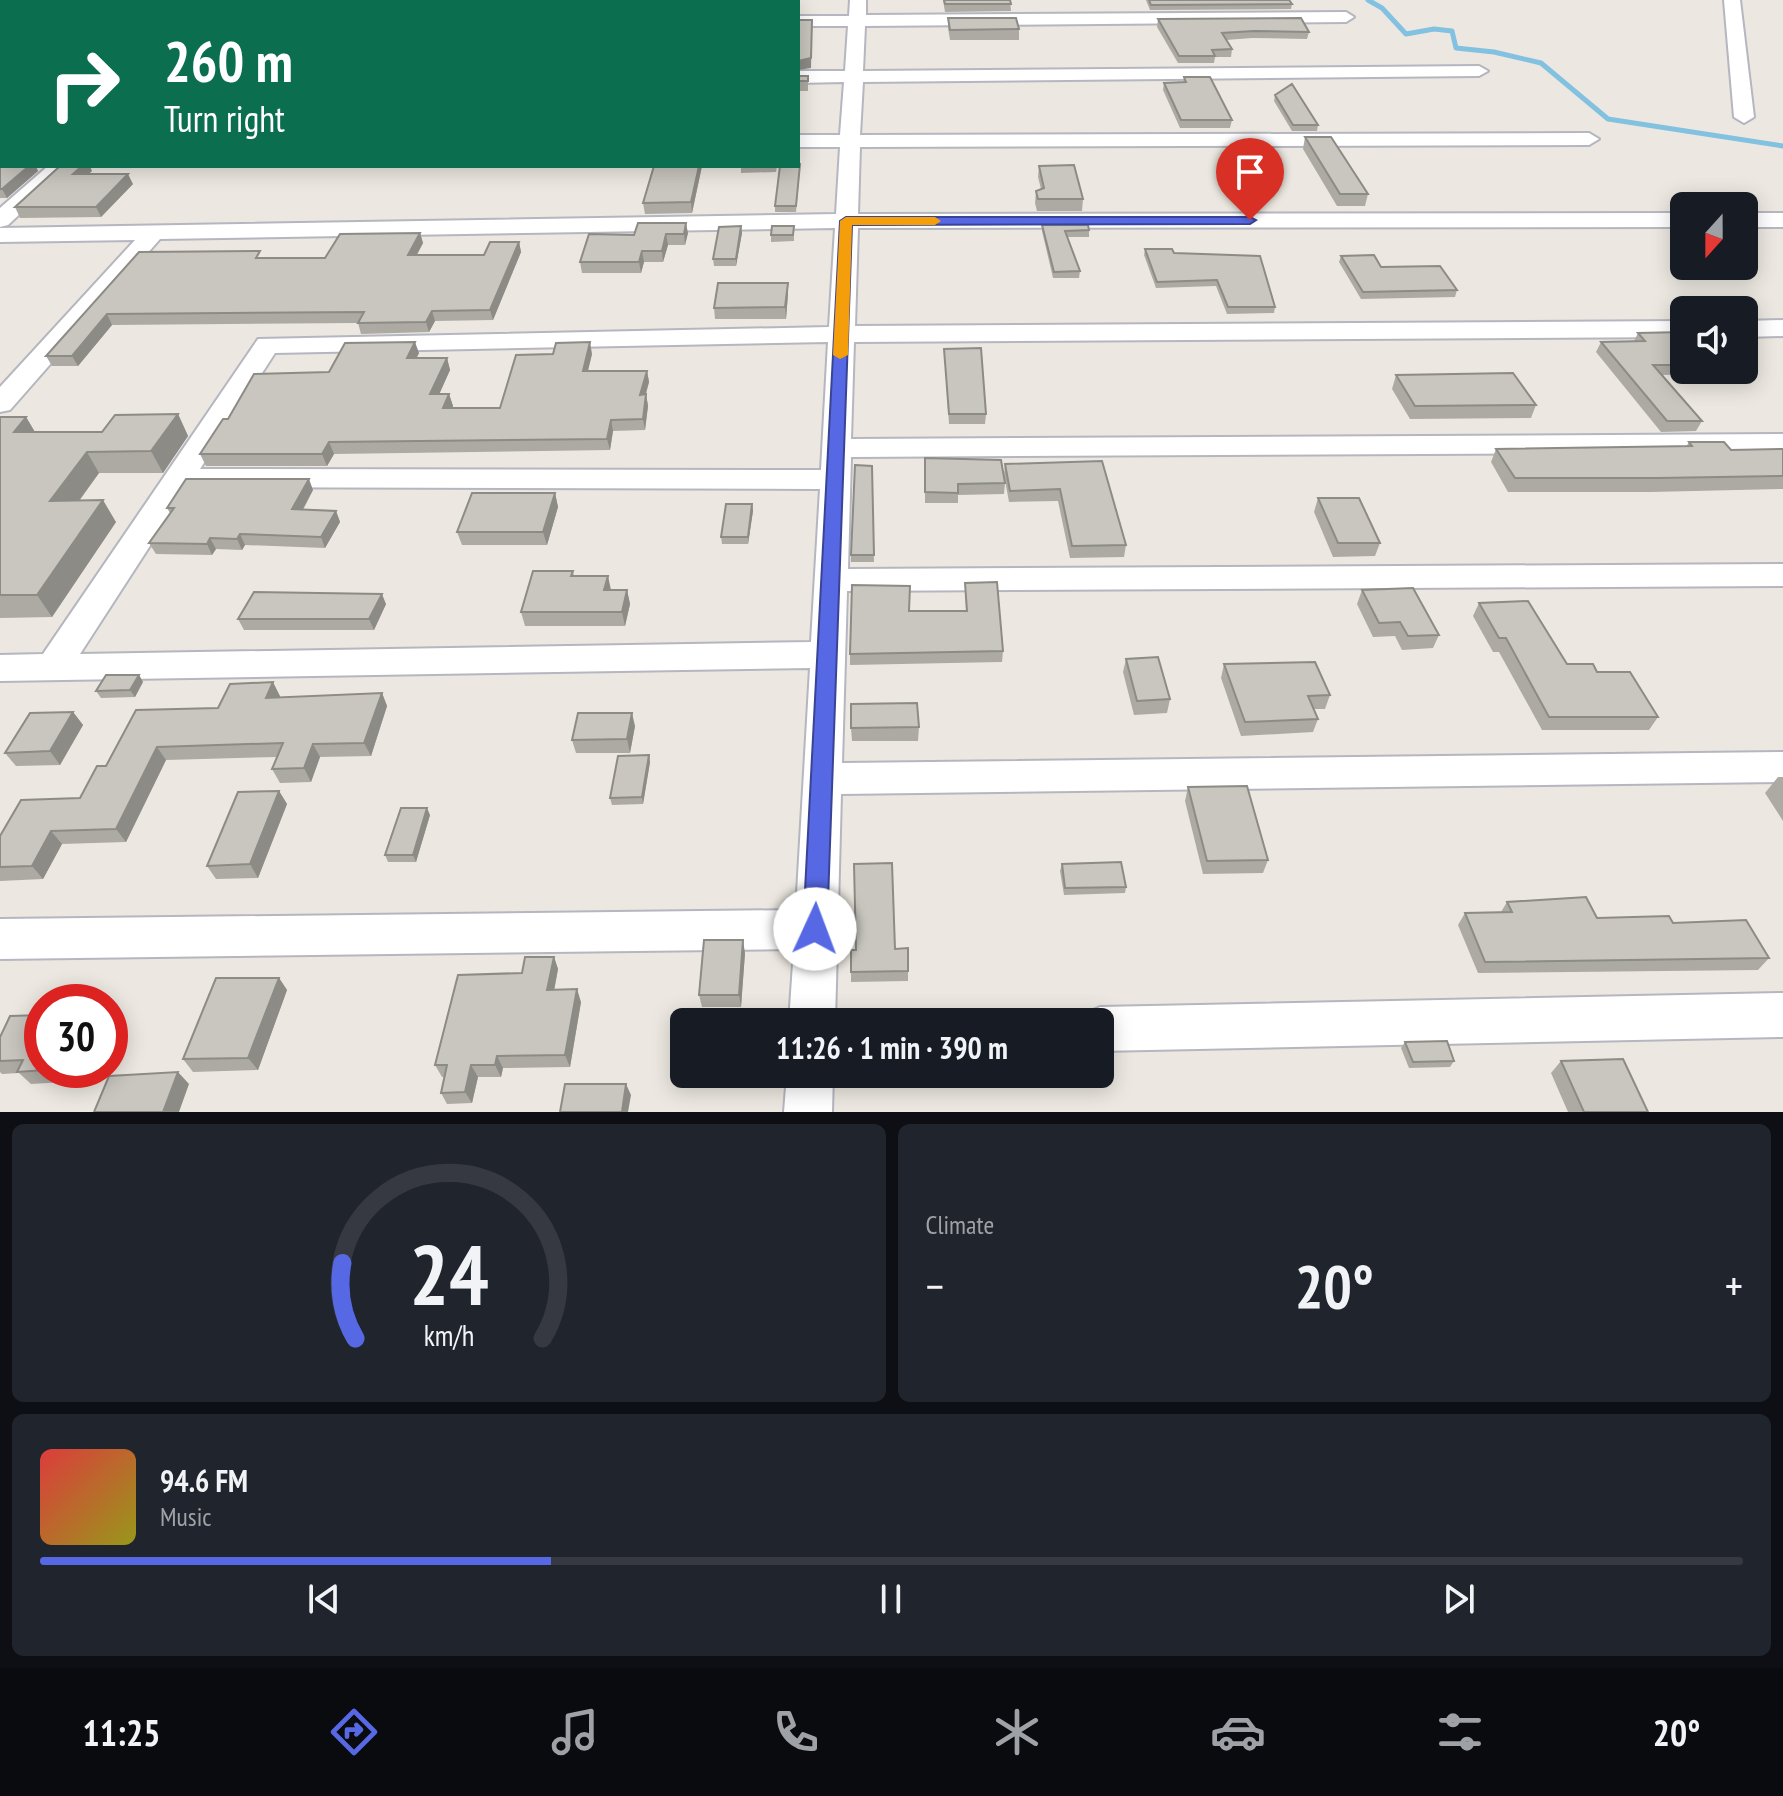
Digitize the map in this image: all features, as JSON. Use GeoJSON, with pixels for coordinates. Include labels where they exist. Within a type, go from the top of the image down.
{"type":"FeatureCollection","features":[{"type":"Feature","properties":{"kind":"street"},"geometry":{"type":"LineString","coordinates":[[1732,0],[1744,117]]}},
{"type":"Feature","properties":{"kind":"street"},"geometry":{"type":"LineString","coordinates":[[800,21],[858,10],[1346,17]]}},
{"type":"Feature","properties":{"kind":"street"},"geometry":{"type":"LineString","coordinates":[[812,1008],[858,10]]}},
{"type":"Feature","properties":{"kind":"street"},"geometry":{"type":"LineString","coordinates":[[800,77],[1479,71]]}},
{"type":"Feature","properties":{"kind":"street"},"geometry":{"type":"LineString","coordinates":[[800,141],[1589,139]]}},
{"type":"Feature","properties":{"kind":"street"},"geometry":{"type":"LineString","coordinates":[[0,220],[58,168]]}},
{"type":"Feature","properties":{"kind":"street"},"geometry":{"type":"LineString","coordinates":[[0,235],[846,221],[1670,220]]}},
{"type":"Feature","properties":{"kind":"street"},"geometry":{"type":"LineString","coordinates":[[1758,220],[1783,220]]}},
{"type":"Feature","properties":{"kind":"street"},"geometry":{"type":"LineString","coordinates":[[0,404],[154,232]]}},
{"type":"Feature","properties":{"kind":"street"},"geometry":{"type":"LineString","coordinates":[[1758,329],[1783,328]]}},
{"type":"Feature","properties":{"kind":"street"},"geometry":{"type":"LineString","coordinates":[[53,667],[267,345],[841,334],[1670,329]]}},
{"type":"Feature","properties":{"kind":"street"},"geometry":{"type":"LineString","coordinates":[[836,448],[1783,443]]}},
{"type":"Feature","properties":{"kind":"street"},"geometry":{"type":"LineString","coordinates":[[178,478],[835,480]]}},
{"type":"Feature","properties":{"kind":"street"},"geometry":{"type":"LineString","coordinates":[[830,580],[1783,575]]}},
{"type":"Feature","properties":{"kind":"street"},"geometry":{"type":"LineString","coordinates":[[0,668],[827,655]]}},
{"type":"Feature","properties":{"kind":"street"},"geometry":{"type":"LineString","coordinates":[[822,779],[1783,767]]}},
{"type":"Feature","properties":{"kind":"street"},"geometry":{"type":"LineString","coordinates":[[0,939],[815,929]]}},
{"type":"Feature","properties":{"kind":"street"},"geometry":{"type":"LineString","coordinates":[[1114,1029],[1783,1015]]}},
{"type":"Feature","properties":{"kind":"street"},"geometry":{"type":"LineString","coordinates":[[808,1112],[809,1088]]}},
{"type":"Feature","properties":{"kind":"building"},"geometry":{"type":"Polygon","coordinates":[[[944,0],[1010,0],[1011,4],[945,4],[944,0]]]}},
{"type":"Feature","properties":{"kind":"building"},"geometry":{"type":"Polygon","coordinates":[[[1149,0],[1289,0],[1292,4],[1151,5],[1149,0]]]}},
{"type":"Feature","properties":{"kind":"building"},"geometry":{"type":"Polygon","coordinates":[[[948,18],[1016,18],[1019,29],[950,30],[948,18]]]}},
{"type":"Feature","properties":{"kind":"building"},"geometry":{"type":"Polygon","coordinates":[[[1301,18],[1309,32],[1222,33],[1232,49],[1212,50],[1215,56],[1179,56],[1158,19],[1301,18]]]}},
{"type":"Feature","properties":{"kind":"building"},"geometry":{"type":"Polygon","coordinates":[[[800,20],[812,20],[811,58],[800,61],[800,20]]]}},
{"type":"Feature","properties":{"kind":"building"},"geometry":{"type":"Polygon","coordinates":[[[1184,77],[1210,77],[1232,120],[1181,120],[1164,83],[1186,82],[1184,77]]]}},
{"type":"Feature","properties":{"kind":"building"},"geometry":{"type":"Polygon","coordinates":[[[1292,84],[1318,125],[1293,125],[1275,95],[1292,84]]]}},
{"type":"Feature","properties":{"kind":"building"},"geometry":{"type":"Polygon","coordinates":[[[1305,137],[1331,137],[1368,194],[1340,194],[1305,137]]]}},
{"type":"Feature","properties":{"kind":"building"},"geometry":{"type":"Polygon","coordinates":[[[1074,165],[1083,199],[1038,199],[1036,191],[1044,188],[1039,166],[1074,165]]]}},
{"type":"Feature","properties":{"kind":"building"},"geometry":{"type":"Polygon","coordinates":[[[0,168],[27,168],[2,189],[0,168]]]}},
{"type":"Feature","properties":{"kind":"building"},"geometry":{"type":"Polygon","coordinates":[[[58,168],[80,168],[73,174],[128,174],[96,207],[15,207],[58,168]]]}},
{"type":"Feature","properties":{"kind":"building"},"geometry":{"type":"Polygon","coordinates":[[[653,168],[699,168],[691,202],[643,203],[653,168]]]}},
{"type":"Feature","properties":{"kind":"building"},"geometry":{"type":"Polygon","coordinates":[[[780,168],[800,168],[796,206],[775,206],[780,168]]]}},
{"type":"Feature","properties":{"kind":"building"},"geometry":{"type":"Polygon","coordinates":[[[638,223],[686,223],[684,234],[666,234],[662,251],[642,251],[639,262],[580,262],[589,234],[634,235],[638,223]]]}},
{"type":"Feature","properties":{"kind":"building"},"geometry":{"type":"Polygon","coordinates":[[[1042,225],[1088,225],[1089,230],[1065,231],[1080,271],[1054,272],[1042,225]]]}},
{"type":"Feature","properties":{"kind":"building"},"geometry":{"type":"Polygon","coordinates":[[[741,226],[736,259],[713,259],[719,227],[741,226]]]}},
{"type":"Feature","properties":{"kind":"building"},"geometry":{"type":"Polygon","coordinates":[[[772,226],[794,226],[793,235],[771,235],[772,226]]]}},
{"type":"Feature","properties":{"kind":"building"},"geometry":{"type":"Polygon","coordinates":[[[420,233],[408,255],[484,255],[490,242],[519,242],[490,310],[432,311],[426,322],[358,323],[364,312],[107,314],[72,356],[46,356],[139,252],[260,251],[256,258],[325,258],[340,234],[420,233]]]}},
{"type":"Feature","properties":{"kind":"building"},"geometry":{"type":"Polygon","coordinates":[[[1145,249],[1260,256],[1275,307],[1228,307],[1217,280],[1157,282],[1145,249]]]}},
{"type":"Feature","properties":{"kind":"building"},"geometry":{"type":"Polygon","coordinates":[[[1374,255],[1381,267],[1440,266],[1457,290],[1363,292],[1341,256],[1374,255]]]}},
{"type":"Feature","properties":{"kind":"building"},"geometry":{"type":"Polygon","coordinates":[[[718,283],[788,283],[785,307],[714,308],[718,283]]]}},
{"type":"Feature","properties":{"kind":"building"},"geometry":{"type":"Polygon","coordinates":[[[1670,332],[1670,365],[1653,365],[1702,421],[1667,421],[1601,342],[1645,341],[1638,333],[1670,332]]]}},
{"type":"Feature","properties":{"kind":"building"},"geometry":{"type":"Polygon","coordinates":[[[415,342],[407,358],[447,358],[430,394],[449,394],[443,408],[500,408],[516,355],[553,354],[556,343],[590,342],[583,371],[647,371],[640,395],[646,394],[643,419],[611,420],[607,439],[329,442],[322,454],[200,454],[223,419],[228,419],[254,374],[329,372],[345,343],[415,342]]]}},
{"type":"Feature","properties":{"kind":"building"},"geometry":{"type":"Polygon","coordinates":[[[981,348],[986,414],[949,414],[944,349],[981,348]]]}},
{"type":"Feature","properties":{"kind":"building"},"geometry":{"type":"Polygon","coordinates":[[[1513,373],[1536,405],[1415,406],[1396,375],[1513,373]]]}},
{"type":"Feature","properties":{"kind":"building"},"geometry":{"type":"Polygon","coordinates":[[[178,414],[151,451],[87,452],[50,501],[103,500],[37,595],[0,595],[0,417],[26,417],[14,432],[102,432],[115,415],[178,414]]]}},
{"type":"Feature","properties":{"kind":"building"},"geometry":{"type":"Polygon","coordinates":[[[1689,442],[1724,442],[1731,450],[1783,449],[1783,476],[1515,478],[1496,449],[1692,446],[1689,442]]]}},
{"type":"Feature","properties":{"kind":"building"},"geometry":{"type":"Polygon","coordinates":[[[925,458],[1001,460],[1005,483],[958,484],[958,493],[925,492],[925,458]]]}},
{"type":"Feature","properties":{"kind":"building"},"geometry":{"type":"Polygon","coordinates":[[[1102,461],[1126,545],[1072,546],[1060,489],[1010,491],[1005,464],[1102,461]]]}},
{"type":"Feature","properties":{"kind":"building"},"geometry":{"type":"Polygon","coordinates":[[[855,465],[872,466],[874,555],[851,555],[855,465]]]}},
{"type":"Feature","properties":{"kind":"building"},"geometry":{"type":"Polygon","coordinates":[[[186,479],[309,479],[292,509],[336,511],[321,537],[240,534],[237,539],[210,538],[207,544],[149,543],[174,508],[167,508],[186,479]]]}},
{"type":"Feature","properties":{"kind":"building"},"geometry":{"type":"Polygon","coordinates":[[[472,493],[555,493],[543,532],[457,532],[472,493]]]}},
{"type":"Feature","properties":{"kind":"building"},"geometry":{"type":"Polygon","coordinates":[[[1318,498],[1359,498],[1380,543],[1338,543],[1318,498]]]}},
{"type":"Feature","properties":{"kind":"building"},"geometry":{"type":"Polygon","coordinates":[[[726,504],[752,504],[748,537],[721,537],[726,504]]]}},
{"type":"Feature","properties":{"kind":"building"},"geometry":{"type":"Polygon","coordinates":[[[533,571],[573,571],[571,576],[608,576],[604,590],[627,590],[622,612],[521,612],[533,571]]]}},
{"type":"Feature","properties":{"kind":"building"},"geometry":{"type":"Polygon","coordinates":[[[997,582],[1003,651],[850,654],[852,585],[910,586],[909,611],[967,611],[965,583],[997,582]]]}},
{"type":"Feature","properties":{"kind":"building"},"geometry":{"type":"Polygon","coordinates":[[[1413,588],[1439,635],[1408,636],[1400,622],[1379,623],[1362,590],[1413,588]]]}},
{"type":"Feature","properties":{"kind":"building"},"geometry":{"type":"Polygon","coordinates":[[[254,592],[382,594],[369,619],[238,619],[254,592]]]}},
{"type":"Feature","properties":{"kind":"building"},"geometry":{"type":"Polygon","coordinates":[[[1528,601],[1567,664],[1593,664],[1597,672],[1630,672],[1658,717],[1549,717],[1506,638],[1499,638],[1479,603],[1528,601]]]}},
{"type":"Feature","properties":{"kind":"building"},"geometry":{"type":"Polygon","coordinates":[[[1158,657],[1170,699],[1137,701],[1126,659],[1158,657]]]}},
{"type":"Feature","properties":{"kind":"building"},"geometry":{"type":"Polygon","coordinates":[[[1315,662],[1330,695],[1308,696],[1318,719],[1245,722],[1224,664],[1315,662]]]}},
{"type":"Feature","properties":{"kind":"building"},"geometry":{"type":"Polygon","coordinates":[[[106,675],[139,675],[130,690],[96,691],[106,675]]]}},
{"type":"Feature","properties":{"kind":"building"},"geometry":{"type":"Polygon","coordinates":[[[273,682],[266,698],[382,693],[364,743],[313,744],[304,768],[272,769],[283,743],[157,747],[116,829],[51,831],[32,866],[0,867],[0,836],[21,800],[80,798],[97,766],[106,766],[136,710],[218,708],[230,684],[273,682]]]}},
{"type":"Feature","properties":{"kind":"building"},"geometry":{"type":"Polygon","coordinates":[[[917,703],[919,727],[851,728],[851,704],[917,703]]]}},
{"type":"Feature","properties":{"kind":"building"},"geometry":{"type":"Polygon","coordinates":[[[73,712],[50,751],[5,753],[30,713],[73,712]]]}},
{"type":"Feature","properties":{"kind":"building"},"geometry":{"type":"Polygon","coordinates":[[[578,713],[632,713],[627,739],[572,740],[578,713]]]}},
{"type":"Feature","properties":{"kind":"building"},"geometry":{"type":"Polygon","coordinates":[[[649,755],[642,797],[610,798],[618,756],[649,755]]]}},
{"type":"Feature","properties":{"kind":"building"},"geometry":{"type":"Polygon","coordinates":[[[1247,786],[1268,860],[1207,861],[1188,787],[1247,786]]]}},
{"type":"Feature","properties":{"kind":"building"},"geometry":{"type":"Polygon","coordinates":[[[279,791],[250,864],[207,866],[238,792],[279,791]]]}},
{"type":"Feature","properties":{"kind":"building"},"geometry":{"type":"Polygon","coordinates":[[[401,808],[427,808],[413,855],[385,855],[401,808]]]}},
{"type":"Feature","properties":{"kind":"building"},"geometry":{"type":"Polygon","coordinates":[[[1121,862],[1126,887],[1065,888],[1062,864],[1121,862]]]}},
{"type":"Feature","properties":{"kind":"building"},"geometry":{"type":"Polygon","coordinates":[[[892,863],[895,949],[908,948],[908,971],[851,972],[851,950],[856,950],[854,864],[892,863]]]}},
{"type":"Feature","properties":{"kind":"building"},"geometry":{"type":"Polygon","coordinates":[[[1586,897],[1597,918],[1669,916],[1673,923],[1746,920],[1769,958],[1485,962],[1465,913],[1512,912],[1507,902],[1586,897]]]}},
{"type":"Feature","properties":{"kind":"building"},"geometry":{"type":"Polygon","coordinates":[[[704,940],[743,940],[739,995],[699,995],[704,940]]]}},
{"type":"Feature","properties":{"kind":"building"},"geometry":{"type":"Polygon","coordinates":[[[525,957],[554,957],[547,990],[577,989],[565,1055],[497,1056],[495,1065],[471,1065],[465,1092],[441,1093],[447,1065],[435,1065],[458,975],[522,973],[525,957]]]}},
{"type":"Feature","properties":{"kind":"building"},"geometry":{"type":"Polygon","coordinates":[[[216,978],[279,978],[248,1058],[183,1059],[216,978]]]}},
{"type":"Feature","properties":{"kind":"building"},"geometry":{"type":"Polygon","coordinates":[[[10,1016],[24,1016],[24,1072],[17,1072],[23,1060],[0,1061],[0,1037],[10,1016]]]}},
{"type":"Feature","properties":{"kind":"building"},"geometry":{"type":"Polygon","coordinates":[[[1447,1041],[1454,1061],[1413,1062],[1405,1042],[1447,1041]]]}},
{"type":"Feature","properties":{"kind":"building"},"geometry":{"type":"Polygon","coordinates":[[[1623,1059],[1648,1112],[1584,1112],[1561,1061],[1623,1059]]]}},
{"type":"Feature","properties":{"kind":"building"},"geometry":{"type":"Polygon","coordinates":[[[178,1072],[163,1112],[94,1112],[104,1088],[128,1088],[128,1075],[178,1072]]]}},
{"type":"Feature","properties":{"kind":"building"},"geometry":{"type":"Polygon","coordinates":[[[565,1084],[626,1084],[622,1112],[560,1112],[565,1084]]]}},
{"type":"Feature","properties":{"kind":"waterway"},"geometry":{"type":"LineString","coordinates":[[1368,0],[1382,8],[1406,34],[1434,29],[1452,31],[1456,48],[1494,52],[1541,63],[1608,119],[1783,146]]}},
{"type":"Feature","properties":{"kind":"slow traffic"},"geometry":{"type":"LineString","coordinates":[[840,355],[846,221],[935,221]]}},
{"type":"Feature","properties":{"kind":"route"},"geometry":{"type":"LineString","coordinates":[[815,929],[846,221],[1250,220]]}}]}
